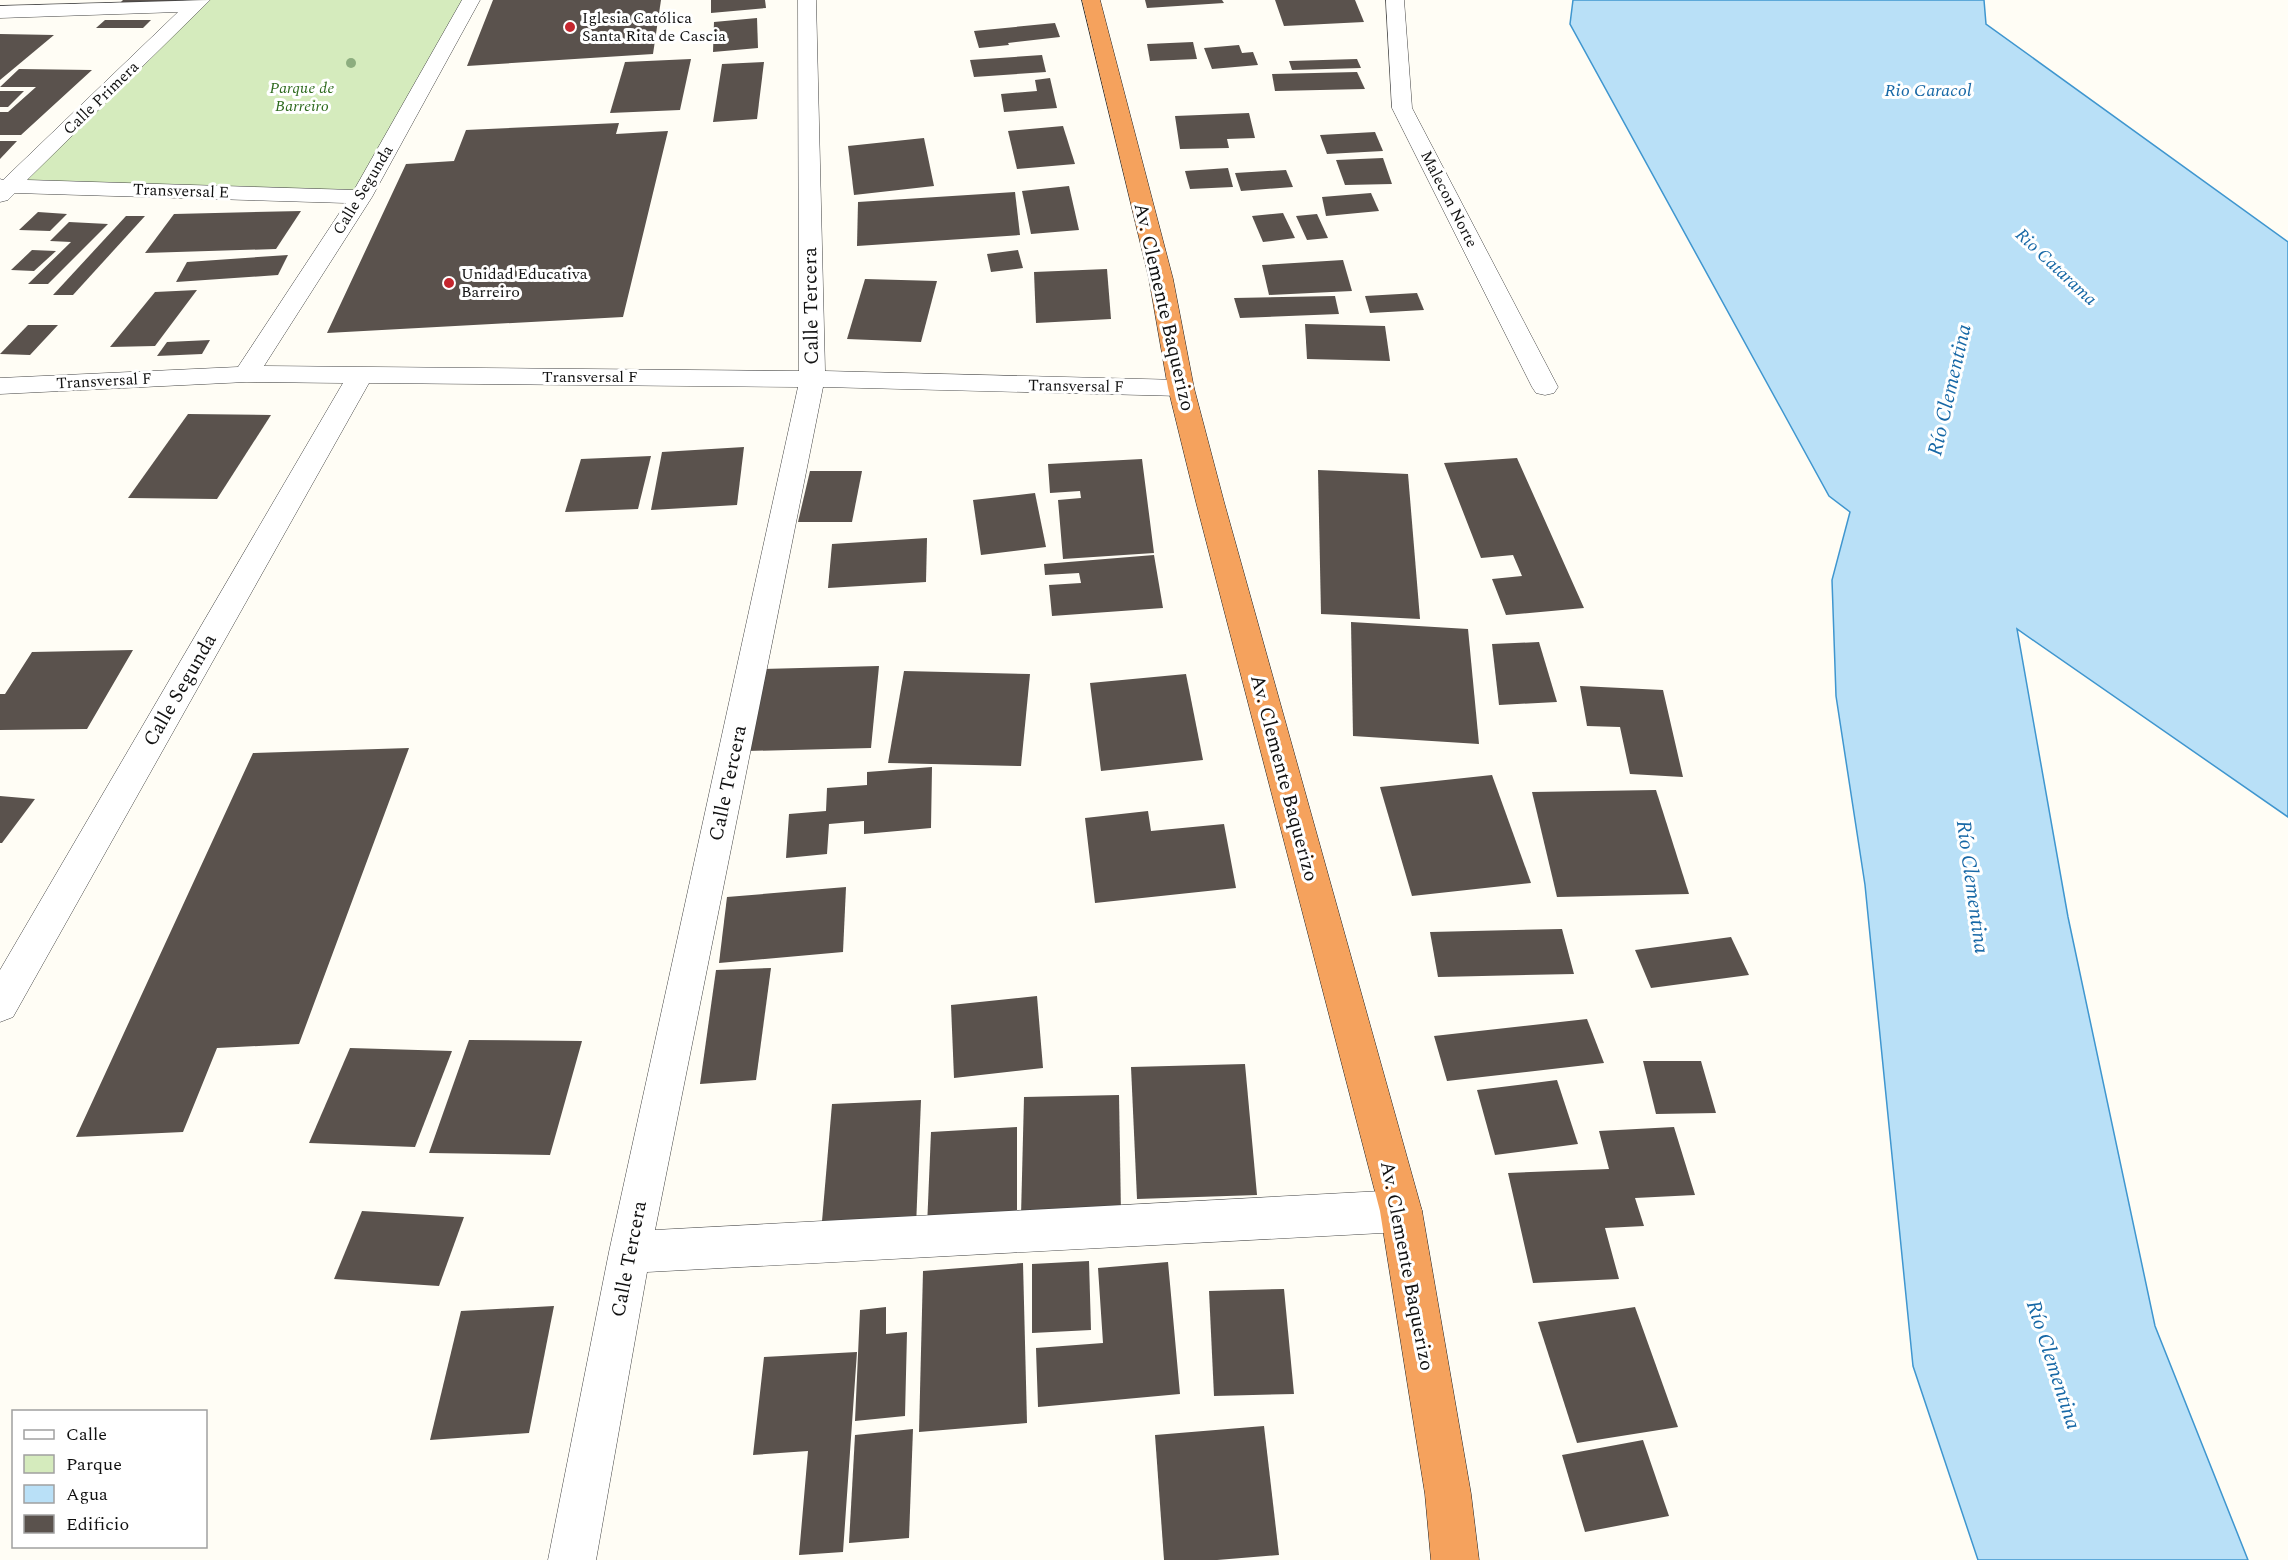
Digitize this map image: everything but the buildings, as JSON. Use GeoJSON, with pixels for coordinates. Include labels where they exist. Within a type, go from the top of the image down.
{"type":"FeatureCollection","features":[{"type":"Feature","properties":{"kind":"highway","name":"Av. Clemente Baquerizo"},"geometry":{"type":"LineString","coordinates":[[1091,0],[1161,279],[1181,388],[1401,1211],[1448,1494],[1455,1560]]}},
{"type":"Feature","properties":{"kind":"street","name":"Calle Segunda"},"geometry":{"type":"LineString","coordinates":[[246,374],[361,197],[471,0]]}},
{"type":"Feature","properties":{"kind":"street","name":"Calle Tercera"},"geometry":{"type":"LineString","coordinates":[[572,1560],[630,1252],[812,379],[807,0]]}},
{"type":"Feature","properties":{"kind":"street","name":"Malecon Norte"},"geometry":{"type":"LineString","coordinates":[[1395,0],[1402,108],[1545,387]]}},
{"type":"Feature","properties":{"kind":"street"},"geometry":{"type":"LineString","coordinates":[[0,12],[198,3]]}},
{"type":"Feature","properties":{"kind":"street","name":"Calle Primera"},"geometry":{"type":"LineString","coordinates":[[3,189],[198,3]]}},
{"type":"Feature","properties":{"kind":"street","name":"Transversal E"},"geometry":{"type":"LineString","coordinates":[[3,189],[361,197]]}},
{"type":"Feature","properties":{"kind":"street","name":"Transversal F"},"geometry":{"type":"LineString","coordinates":[[0,386],[246,374],[812,379],[1181,388]]}},
{"type":"Feature","properties":{"kind":"street","name":"Calle Segunda"},"geometry":{"type":"LineString","coordinates":[[0,1005],[360,376]]}},
{"type":"Feature","properties":{"kind":"street"},"geometry":{"type":"LineString","coordinates":[[630,1252],[1401,1211]]}},
{"type":"Feature","properties":{"kind":"green space","name":"Parque de Barreiro"},"geometry":{"type":"Polygon","coordinates":[[[205,0],[471,0],[361,197],[10,186],[205,0]]]}},
{"type":"Feature","properties":{"kind":"water"},"geometry":{"type":"Polygon","coordinates":[[[1573,0],[1984,0],[1986,24],[2288,242],[2288,817],[2017,629],[2068,917],[2155,1326],[2248,1560],[1978,1560],[1913,1366],[1865,885],[1836,696],[1832,580],[1850,512],[1829,496],[1570,24],[1573,0]]]}},
{"type":"Feature","properties":{"kind":"place","name":"Iglesia Católica Santa Rita de Cascia"},"geometry":{"type":"Point","coordinates":[570,27]}},
{"type":"Feature","properties":{"kind":"place","name":"Unidad Educativa Barreiro"},"geometry":{"type":"Point","coordinates":[449,283]}},
{"type":"Feature","properties":{"kind":"water label","name":"Rio Caracol"},"geometry":{"type":"Point","coordinates":[1928,90]}},
{"type":"Feature","properties":{"kind":"water label","name":"Rio Catarama"},"geometry":{"type":"Point","coordinates":[2056,267]}},
{"type":"Feature","properties":{"kind":"water label","name":"Río Clementina"},"geometry":{"type":"Point","coordinates":[1950,390]}},
{"type":"Feature","properties":{"kind":"water label","name":"Río Clementina"},"geometry":{"type":"Point","coordinates":[1972,887]}},
{"type":"Feature","properties":{"kind":"water label","name":"Río Clementina"},"geometry":{"type":"Point","coordinates":[2053,1365]}}]}
